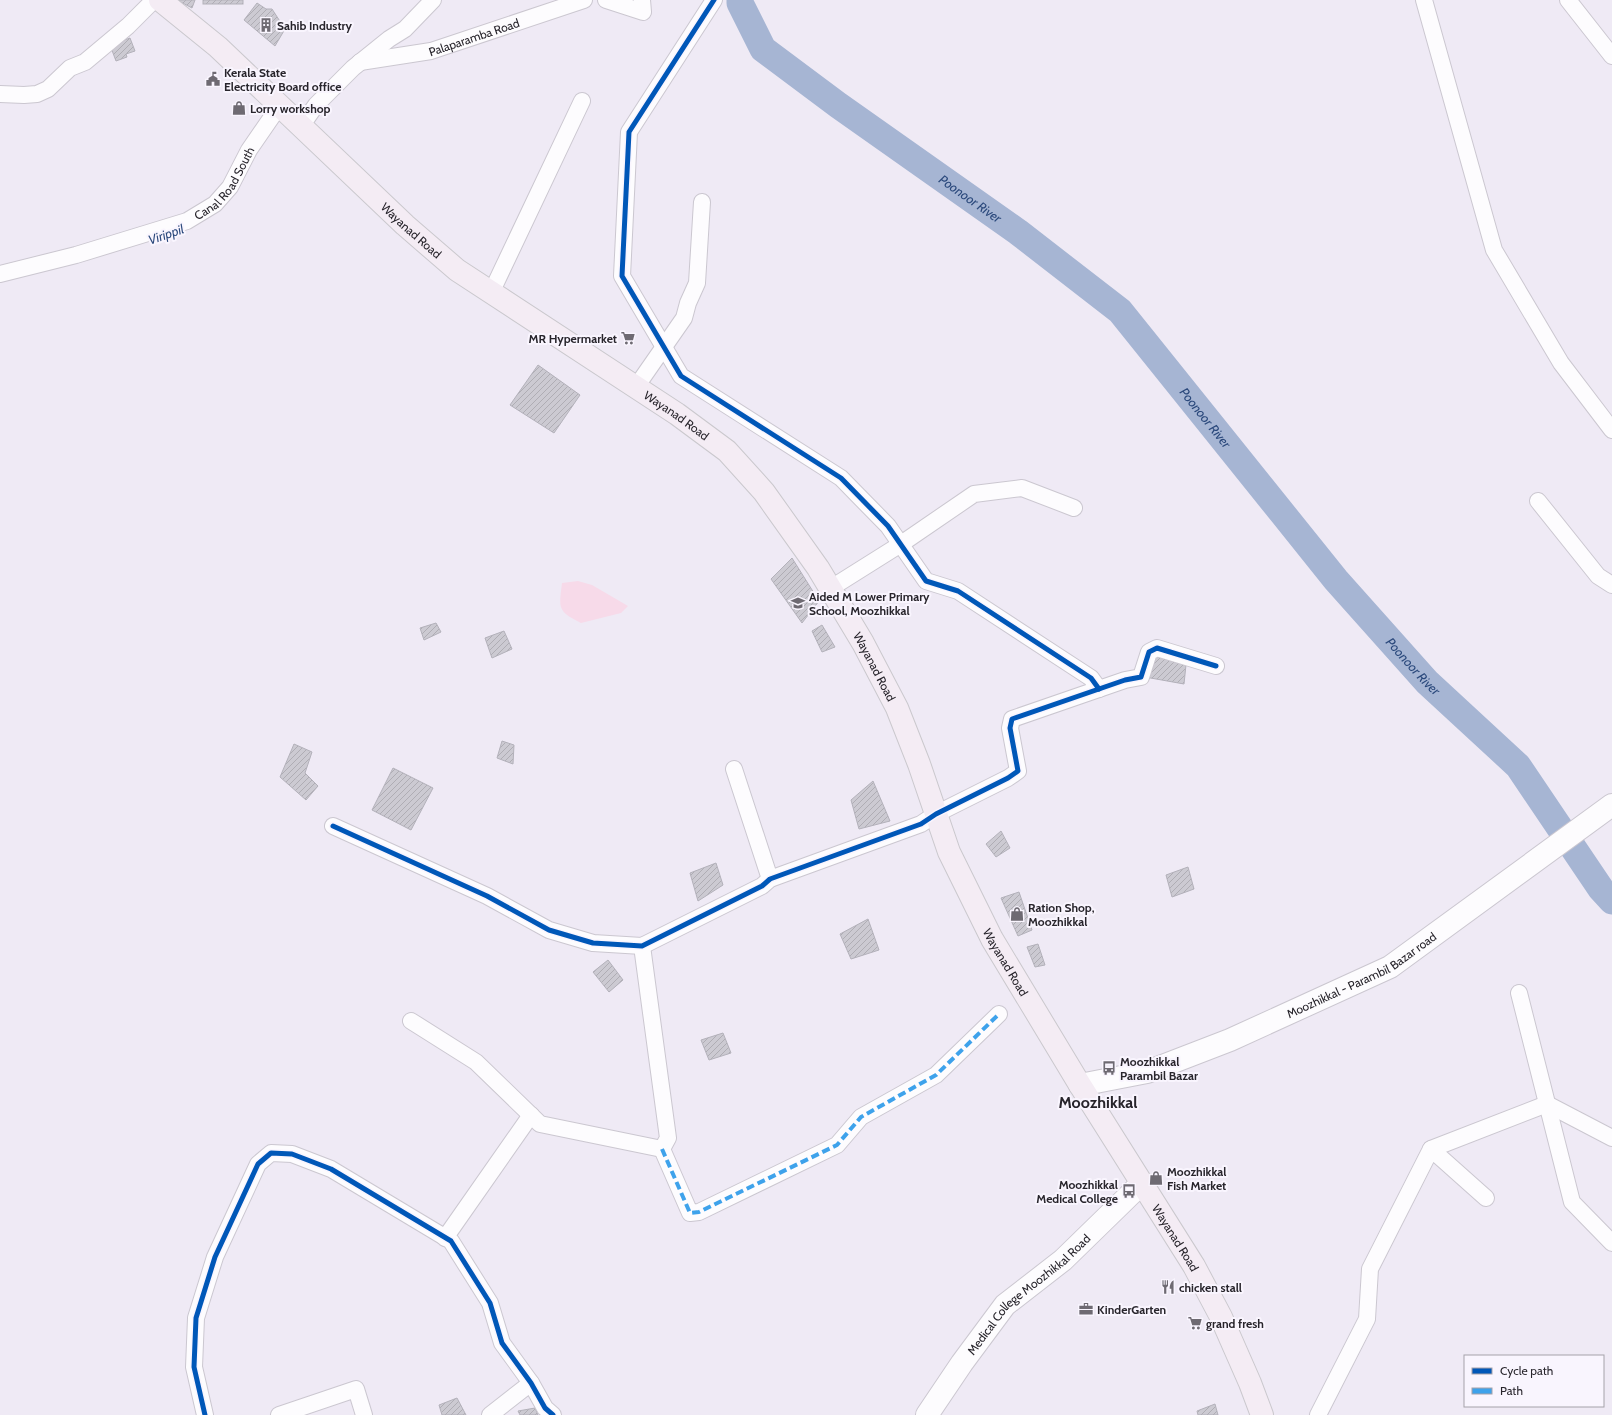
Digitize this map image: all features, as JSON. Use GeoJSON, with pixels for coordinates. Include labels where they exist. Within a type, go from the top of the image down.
{"type":"FeatureCollection","features":[{"type":"Feature","properties":{"kind":"highway","name":"Wayanad Road"},"geometry":{"type":"LineString","coordinates":[[160,0],[218,47],[302,125],[405,225],[457,270],[677,414],[726,451],[764,492],[818,568],[863,642],[897,708],[949,852],[992,939],[1080,1085],[1194,1266],[1221,1317],[1250,1383],[1262,1415]]}},
{"type":"Feature","properties":{"kind":"main road","name":"Moozhikkal - Parambil Bazar road"},"geometry":{"type":"LineString","coordinates":[[1080,1085],[1147,1072],[1230,1040],[1390,967],[1612,805]]}},
{"type":"Feature","properties":{"kind":"main road","name":"Medical College Moozhikkal Road"},"geometry":{"type":"LineString","coordinates":[[927,1415],[962,1363],[1005,1305],[1063,1260],[1142,1184]]}},
{"type":"Feature","properties":{"kind":"street"},"geometry":{"type":"LineString","coordinates":[[0,94],[37,94],[48,89],[70,68],[85,62],[128,26],[154,0]]}},
{"type":"Feature","properties":{"kind":"street"},"geometry":{"type":"LineString","coordinates":[[302,125],[316,105],[360,62],[389,39],[405,29],[433,0]]}},
{"type":"Feature","properties":{"kind":"street","name":"Palaparamba Road"},"geometry":{"type":"LineString","coordinates":[[360,62],[431,51],[584,0]]}},
{"type":"Feature","properties":{"kind":"street"},"geometry":{"type":"LineString","coordinates":[[606,0],[643,12],[642,0]]}},
{"type":"Feature","properties":{"kind":"street"},"geometry":{"type":"LineString","coordinates":[[714,0],[629,132],[622,276],[681,376],[841,478],[888,526],[926,581],[958,591],[1091,678],[1099,689]]}},
{"type":"Feature","properties":{"kind":"street"},"geometry":{"type":"LineString","coordinates":[[1424,0],[1494,250],[1561,363],[1612,430]]}},
{"type":"Feature","properties":{"kind":"street"},"geometry":{"type":"LineString","coordinates":[[1568,0],[1612,56]]}},
{"type":"Feature","properties":{"kind":"street"},"geometry":{"type":"LineString","coordinates":[[491,293],[582,101]]}},
{"type":"Feature","properties":{"kind":"street","name":"Canal Road South"},"geometry":{"type":"LineString","coordinates":[[0,274],[76,255],[187,221],[215,204],[230,187],[249,150],[280,105]]}},
{"type":"Feature","properties":{"kind":"street"},"geometry":{"type":"LineString","coordinates":[[636,387],[684,318],[688,303],[697,283],[702,202]]}},
{"type":"Feature","properties":{"kind":"street"},"geometry":{"type":"LineString","coordinates":[[831,588],[901,544],[974,494],[1022,488],[1074,508]]}},
{"type":"Feature","properties":{"kind":"street"},"geometry":{"type":"LineString","coordinates":[[1538,501],[1598,576],[1612,585]]}},
{"type":"Feature","properties":{"kind":"street"},"geometry":{"type":"LineString","coordinates":[[333,826],[487,896],[549,930],[593,943],[642,946],[762,886],[770,879],[921,824],[936,814],[1008,778],[1018,771],[1010,728],[1012,719],[1125,680],[1141,677],[1149,652],[1157,648],[1216,666]]}},
{"type":"Feature","properties":{"kind":"street"},"geometry":{"type":"LineString","coordinates":[[734,769],[770,879]]}},
{"type":"Feature","properties":{"kind":"street"},"geometry":{"type":"LineString","coordinates":[[642,946],[668,1138],[662,1149]]}},
{"type":"Feature","properties":{"kind":"street"},"geometry":{"type":"LineString","coordinates":[[1519,993],[1572,1202],[1612,1243]]}},
{"type":"Feature","properties":{"kind":"street"},"geometry":{"type":"LineString","coordinates":[[662,1149],[690,1213],[699,1212],[837,1145],[861,1117],[936,1075],[999,1014]]}},
{"type":"Feature","properties":{"kind":"street"},"geometry":{"type":"LineString","coordinates":[[411,1021],[476,1062],[540,1124],[662,1149]]}},
{"type":"Feature","properties":{"kind":"street"},"geometry":{"type":"LineString","coordinates":[[1318,1415],[1366,1319],[1370,1269],[1431,1149],[1547,1104],[1612,1138]]}},
{"type":"Feature","properties":{"kind":"street"},"geometry":{"type":"LineString","coordinates":[[445,1238],[530,1115]]}},
{"type":"Feature","properties":{"kind":"street"},"geometry":{"type":"LineString","coordinates":[[1431,1149],[1486,1198]]}},
{"type":"Feature","properties":{"kind":"street"},"geometry":{"type":"LineString","coordinates":[[206,1415],[194,1367],[196,1318],[215,1257],[258,1164],[271,1153],[292,1154],[331,1169],[451,1241],[490,1303],[502,1343],[531,1384],[545,1408],[553,1415]]}},
{"type":"Feature","properties":{"kind":"street"},"geometry":{"type":"LineString","coordinates":[[490,1415],[531,1384]]}},
{"type":"Feature","properties":{"kind":"street"},"geometry":{"type":"LineString","coordinates":[[279,1415],[356,1389],[364,1415]]}},
{"type":"Feature","properties":{"kind":"shaded area"},"geometry":{"type":"Polygon","coordinates":[[[578,581],[592,585],[628,606],[621,613],[581,623],[573,619],[561,608],[560,598],[562,583],[578,581]]]}},
{"type":"Feature","properties":{"kind":"building"},"geometry":{"type":"Polygon","coordinates":[[[177,0],[195,0],[192,8],[177,0]]]}},
{"type":"Feature","properties":{"kind":"building"},"geometry":{"type":"Polygon","coordinates":[[[203,0],[243,0],[243,4],[203,4],[203,0]]]}},
{"type":"Feature","properties":{"kind":"building","name":"Sahib Industry"},"geometry":{"type":"Polygon","coordinates":[[[257,3],[266,9],[272,9],[285,29],[275,46],[244,20],[257,3]]]}},
{"type":"Feature","properties":{"kind":"building"},"geometry":{"type":"Polygon","coordinates":[[[130,38],[135,51],[126,54],[127,57],[116,61],[110,45],[130,38]]]}},
{"type":"Feature","properties":{"kind":"building"},"geometry":{"type":"Polygon","coordinates":[[[538,365],[580,395],[554,433],[510,405],[538,365]]]}},
{"type":"Feature","properties":{"kind":"building"},"geometry":{"type":"Polygon","coordinates":[[[792,558],[819,601],[802,623],[771,579],[792,558]]]}},
{"type":"Feature","properties":{"kind":"building"},"geometry":{"type":"Polygon","coordinates":[[[436,623],[441,632],[424,640],[420,628],[436,623]]]}},
{"type":"Feature","properties":{"kind":"building"},"geometry":{"type":"Polygon","coordinates":[[[822,625],[835,647],[822,652],[812,631],[822,625]]]}},
{"type":"Feature","properties":{"kind":"building"},"geometry":{"type":"Polygon","coordinates":[[[504,631],[512,649],[492,658],[485,638],[504,631]]]}},
{"type":"Feature","properties":{"kind":"building"},"geometry":{"type":"Polygon","coordinates":[[[1147,654],[1187,655],[1184,684],[1145,677],[1147,654]]]}},
{"type":"Feature","properties":{"kind":"building"},"geometry":{"type":"Polygon","coordinates":[[[502,741],[514,745],[513,764],[497,758],[502,741]]]}},
{"type":"Feature","properties":{"kind":"building"},"geometry":{"type":"Polygon","coordinates":[[[294,744],[312,752],[305,773],[318,786],[306,800],[280,777],[294,744]]]}},
{"type":"Feature","properties":{"kind":"building"},"geometry":{"type":"Polygon","coordinates":[[[393,768],[433,788],[411,830],[372,810],[393,768]]]}},
{"type":"Feature","properties":{"kind":"building"},"geometry":{"type":"Polygon","coordinates":[[[873,781],[890,821],[859,829],[851,800],[873,781]]]}},
{"type":"Feature","properties":{"kind":"building"},"geometry":{"type":"Polygon","coordinates":[[[1001,831],[1010,848],[996,857],[986,844],[1001,831]]]}},
{"type":"Feature","properties":{"kind":"building"},"geometry":{"type":"Polygon","coordinates":[[[716,863],[723,885],[698,901],[690,873],[716,863]]]}},
{"type":"Feature","properties":{"kind":"building"},"geometry":{"type":"Polygon","coordinates":[[[1188,867],[1194,889],[1172,897],[1166,875],[1188,867]]]}},
{"type":"Feature","properties":{"kind":"building","name":"Ration Shop, Moozhikkal"},"geometry":{"type":"Polygon","coordinates":[[[1019,892],[1032,930],[1018,936],[1001,898],[1019,892]]]}},
{"type":"Feature","properties":{"kind":"building"},"geometry":{"type":"Polygon","coordinates":[[[868,919],[879,950],[851,959],[840,934],[868,919]]]}},
{"type":"Feature","properties":{"kind":"building"},"geometry":{"type":"Polygon","coordinates":[[[1038,944],[1045,965],[1035,967],[1027,947],[1038,944]]]}},
{"type":"Feature","properties":{"kind":"building"},"geometry":{"type":"Polygon","coordinates":[[[608,960],[623,980],[609,992],[593,972],[608,960]]]}},
{"type":"Feature","properties":{"kind":"building"},"geometry":{"type":"Polygon","coordinates":[[[723,1033],[731,1053],[709,1060],[701,1040],[723,1033]]]}},
{"type":"Feature","properties":{"kind":"building"},"geometry":{"type":"Polygon","coordinates":[[[457,1398],[466,1415],[442,1415],[439,1405],[457,1398]]]}},
{"type":"Feature","properties":{"kind":"building"},"geometry":{"type":"Polygon","coordinates":[[[1215,1404],[1218,1415],[1198,1415],[1197,1411],[1215,1404]]]}},
{"type":"Feature","properties":{"kind":"building"},"geometry":{"type":"Polygon","coordinates":[[[535,1408],[538,1415],[520,1415],[518,1411],[535,1408]]]}},
{"type":"Feature","properties":{"kind":"waterway","name":"Poonoor River"},"geometry":{"type":"LineString","coordinates":[[740,0],[740,3],[763,49],[838,105],[1018,232],[1120,311],[1336,580],[1427,682],[1518,766],[1601,889],[1612,901]]}},
{"type":"Feature","properties":{"kind":"marked path"},"geometry":{"type":"LineString","coordinates":[[662,1149],[690,1213],[699,1212],[837,1145],[861,1117],[936,1075],[999,1014]]}},
{"type":"Feature","properties":{"kind":"cycle path"},"geometry":{"type":"LineString","coordinates":[[714,0],[629,132],[622,276],[681,376],[841,478],[888,526],[926,581],[958,591],[1091,678],[1099,689]]}},
{"type":"Feature","properties":{"kind":"cycle path"},"geometry":{"type":"LineString","coordinates":[[333,826],[487,896],[549,930],[593,943],[642,946],[762,886],[770,879],[921,824],[936,814],[1008,778],[1018,771],[1010,728],[1012,719],[1125,680],[1141,677],[1149,652],[1157,648],[1216,666]]}},
{"type":"Feature","properties":{"kind":"cycle path"},"geometry":{"type":"LineString","coordinates":[[205,1415],[194,1367],[196,1318],[215,1257],[258,1164],[271,1153],[292,1154],[331,1169],[451,1241],[490,1303],[502,1343],[531,1383],[545,1408],[553,1415]]}},
{"type":"Feature","properties":{"kind":"place","name":"Sahib Industry"},"geometry":{"type":"Point","coordinates":[266,25]}},
{"type":"Feature","properties":{"kind":"place","name":"Kerala State Electricity Board office"},"geometry":{"type":"Point","coordinates":[213,79]}},
{"type":"Feature","properties":{"kind":"place","name":"Lorry workshop"},"geometry":{"type":"Point","coordinates":[239,108]}},
{"type":"Feature","properties":{"kind":"place","name":"MR Hypermarket"},"geometry":{"type":"Point","coordinates":[628,338]}},
{"type":"Feature","properties":{"kind":"place","name":"Aided M Lower Primary School, Moozhikkal"},"geometry":{"type":"Point","coordinates":[798,603]}},
{"type":"Feature","properties":{"kind":"place","name":"Ration Shop, Moozhikkal"},"geometry":{"type":"Point","coordinates":[1017,914]}},
{"type":"Feature","properties":{"kind":"place","name":"Moozhikkal Parambil Bazar"},"geometry":{"type":"Point","coordinates":[1109,1068]}},
{"type":"Feature","properties":{"kind":"place","name":"Moozhikkal Fish Market"},"geometry":{"type":"Point","coordinates":[1156,1178]}},
{"type":"Feature","properties":{"kind":"place","name":"Moozhikkal Medical College"},"geometry":{"type":"Point","coordinates":[1129,1191]}},
{"type":"Feature","properties":{"kind":"place","name":"chicken stall"},"geometry":{"type":"Point","coordinates":[1168,1287]}},
{"type":"Feature","properties":{"kind":"place","name":"KinderGarten"},"geometry":{"type":"Point","coordinates":[1086,1309]}},
{"type":"Feature","properties":{"kind":"place","name":"grand fresh"},"geometry":{"type":"Point","coordinates":[1195,1323]}},
{"type":"Feature","properties":{"kind":"district","name":"Moozhikkal"},"geometry":{"type":"Point","coordinates":[1098,1102]}},
{"type":"Feature","properties":{"kind":"water label","name":"Virippil"},"geometry":{"type":"Point","coordinates":[166,234]}}]}
